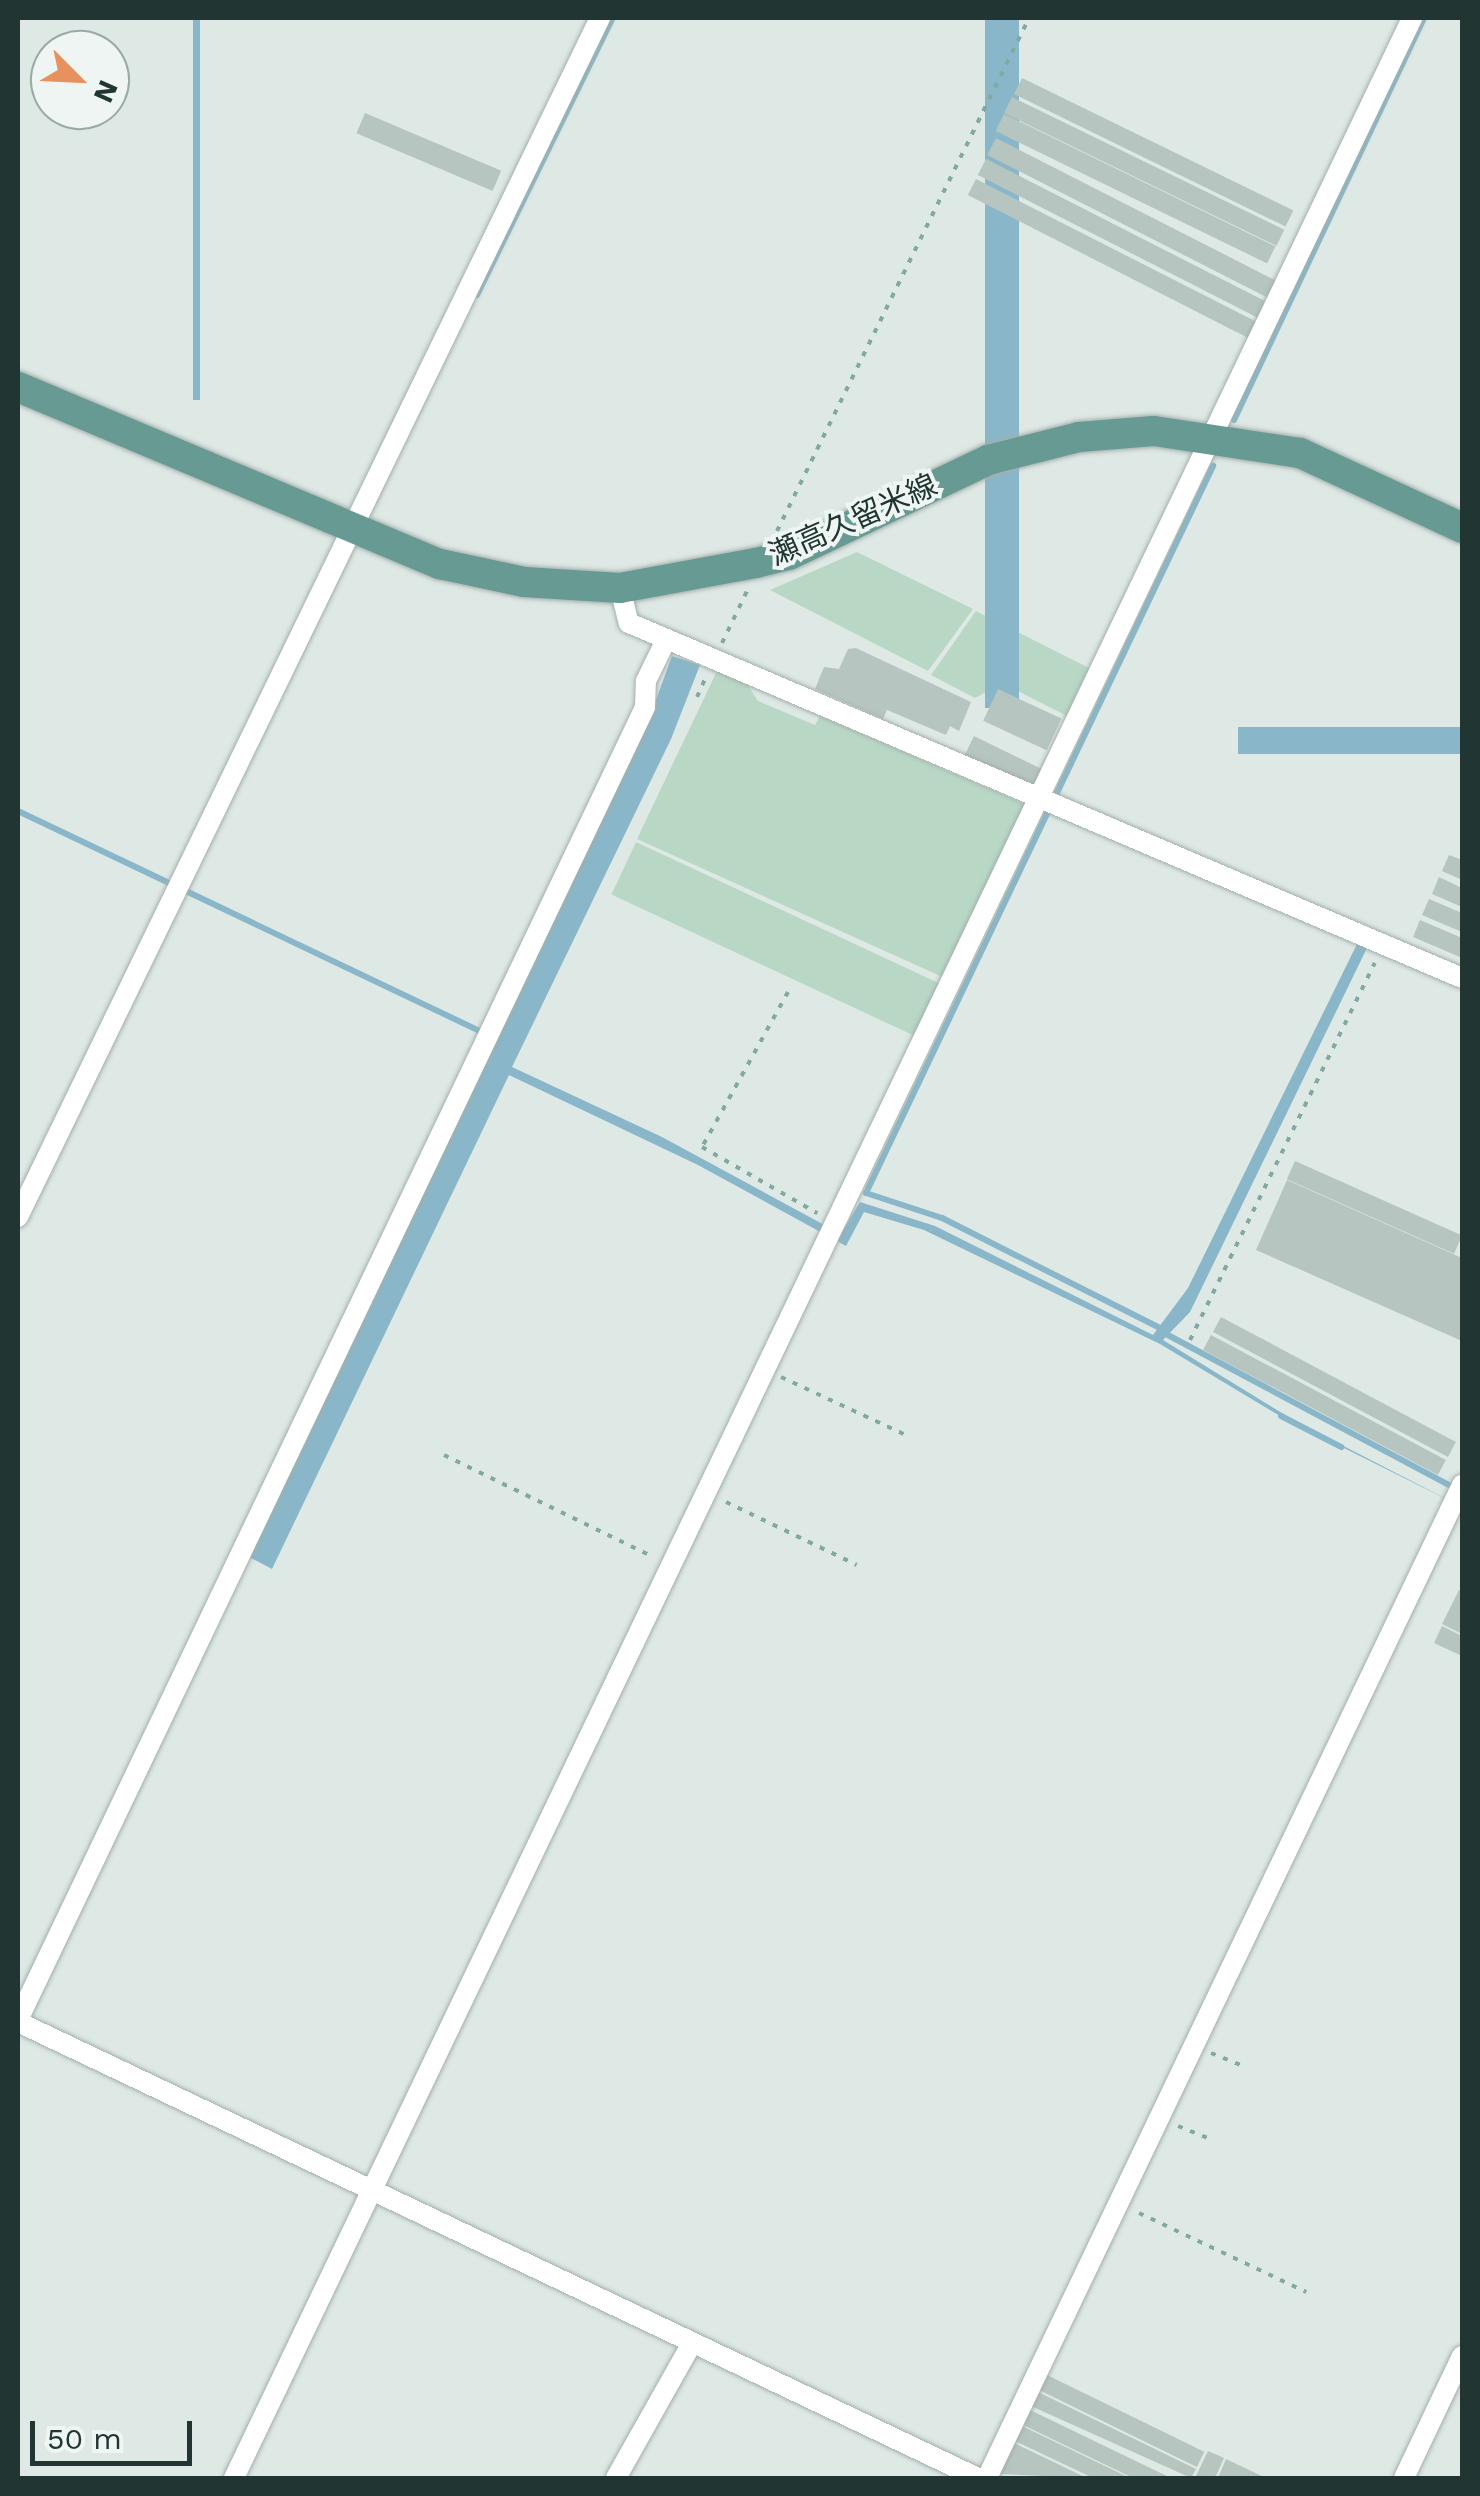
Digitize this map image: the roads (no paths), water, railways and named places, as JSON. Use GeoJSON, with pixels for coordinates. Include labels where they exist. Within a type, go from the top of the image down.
{"type":"FeatureCollection","features":[{"type":"Feature","properties":{"kind":"main road","name":"瀬高久留米線"},"geometry":{"type":"LineString","coordinates":[[18,388],[349,527],[457,567],[524,582],[620,588],[759,562],[988,460],[1079,437],[1214,435],[1300,453],[1462,528]]}},
{"type":"Feature","properties":{"kind":"street"},"geometry":{"type":"LineString","coordinates":[[18,1217],[349,527],[600,18]]}},
{"type":"Feature","properties":{"kind":"street"},"geometry":{"type":"LineString","coordinates":[[234,2478],[1042,801],[1412,18]]}},
{"type":"Feature","properties":{"kind":"street"},"geometry":{"type":"LineString","coordinates":[[620,588],[629,623],[713,662],[1462,978]]}},
{"type":"Feature","properties":{"kind":"street"},"geometry":{"type":"LineString","coordinates":[[666,640],[646,681],[645,707],[18,2021],[978,2478]]}},
{"type":"Feature","properties":{"kind":"street"},"geometry":{"type":"LineString","coordinates":[[987,2478],[1462,1485]]}},
{"type":"Feature","properties":{"kind":"street"},"geometry":{"type":"LineString","coordinates":[[616,2478],[692,2343]]}},
{"type":"Feature","properties":{"kind":"street"},"geometry":{"type":"LineString","coordinates":[[1404,2478],[1462,2356]]}},
{"type":"Feature","properties":{"kind":"water"},"geometry":{"type":"Polygon","coordinates":[[[193,18],[200,18],[200,400],[193,400],[193,18]]]}},
{"type":"Feature","properties":{"kind":"water"},"geometry":{"type":"Polygon","coordinates":[[[985,18],[1019,18],[1019,708],[985,708],[985,18]]]}},
{"type":"Feature","properties":{"kind":"water"},"geometry":{"type":"Polygon","coordinates":[[[672,656],[700,665],[671,739],[512,1067],[662,1137],[841,1234],[860,1202],[935,1226],[1153,1335],[1188,1288],[1357,944],[1367,948],[1190,1312],[1163,1340],[1295,1421],[1462,1507],[1280,1416],[1160,1344],[924,1230],[864,1212],[846,1246],[698,1165],[509,1075],[272,1569],[249,1557],[646,727],[672,656]]]}},
{"type":"Feature","properties":{"kind":"water"},"geometry":{"type":"Polygon","coordinates":[[[1238,727],[1462,727],[1462,754],[1238,754],[1238,727]]]}},
{"type":"Feature","properties":{"kind":"waterway"},"geometry":{"type":"LineString","coordinates":[[477,295],[613,18]]}},
{"type":"Feature","properties":{"kind":"waterway"},"geometry":{"type":"LineString","coordinates":[[1234,420],[1424,18]]}},
{"type":"Feature","properties":{"kind":"waterway"},"geometry":{"type":"LineString","coordinates":[[1160,1328],[942,1218],[866,1193],[1213,466]]}},
{"type":"Feature","properties":{"kind":"waterway"},"geometry":{"type":"LineString","coordinates":[[18,811],[486,1034]]}},
{"type":"Feature","properties":{"kind":"waterway"},"geometry":{"type":"LineString","coordinates":[[1166,1334],[1456,1489]]}},
{"type":"Feature","properties":{"kind":"waterway"},"geometry":{"type":"LineString","coordinates":[[1281,1416],[1341,1447]]}}]}
